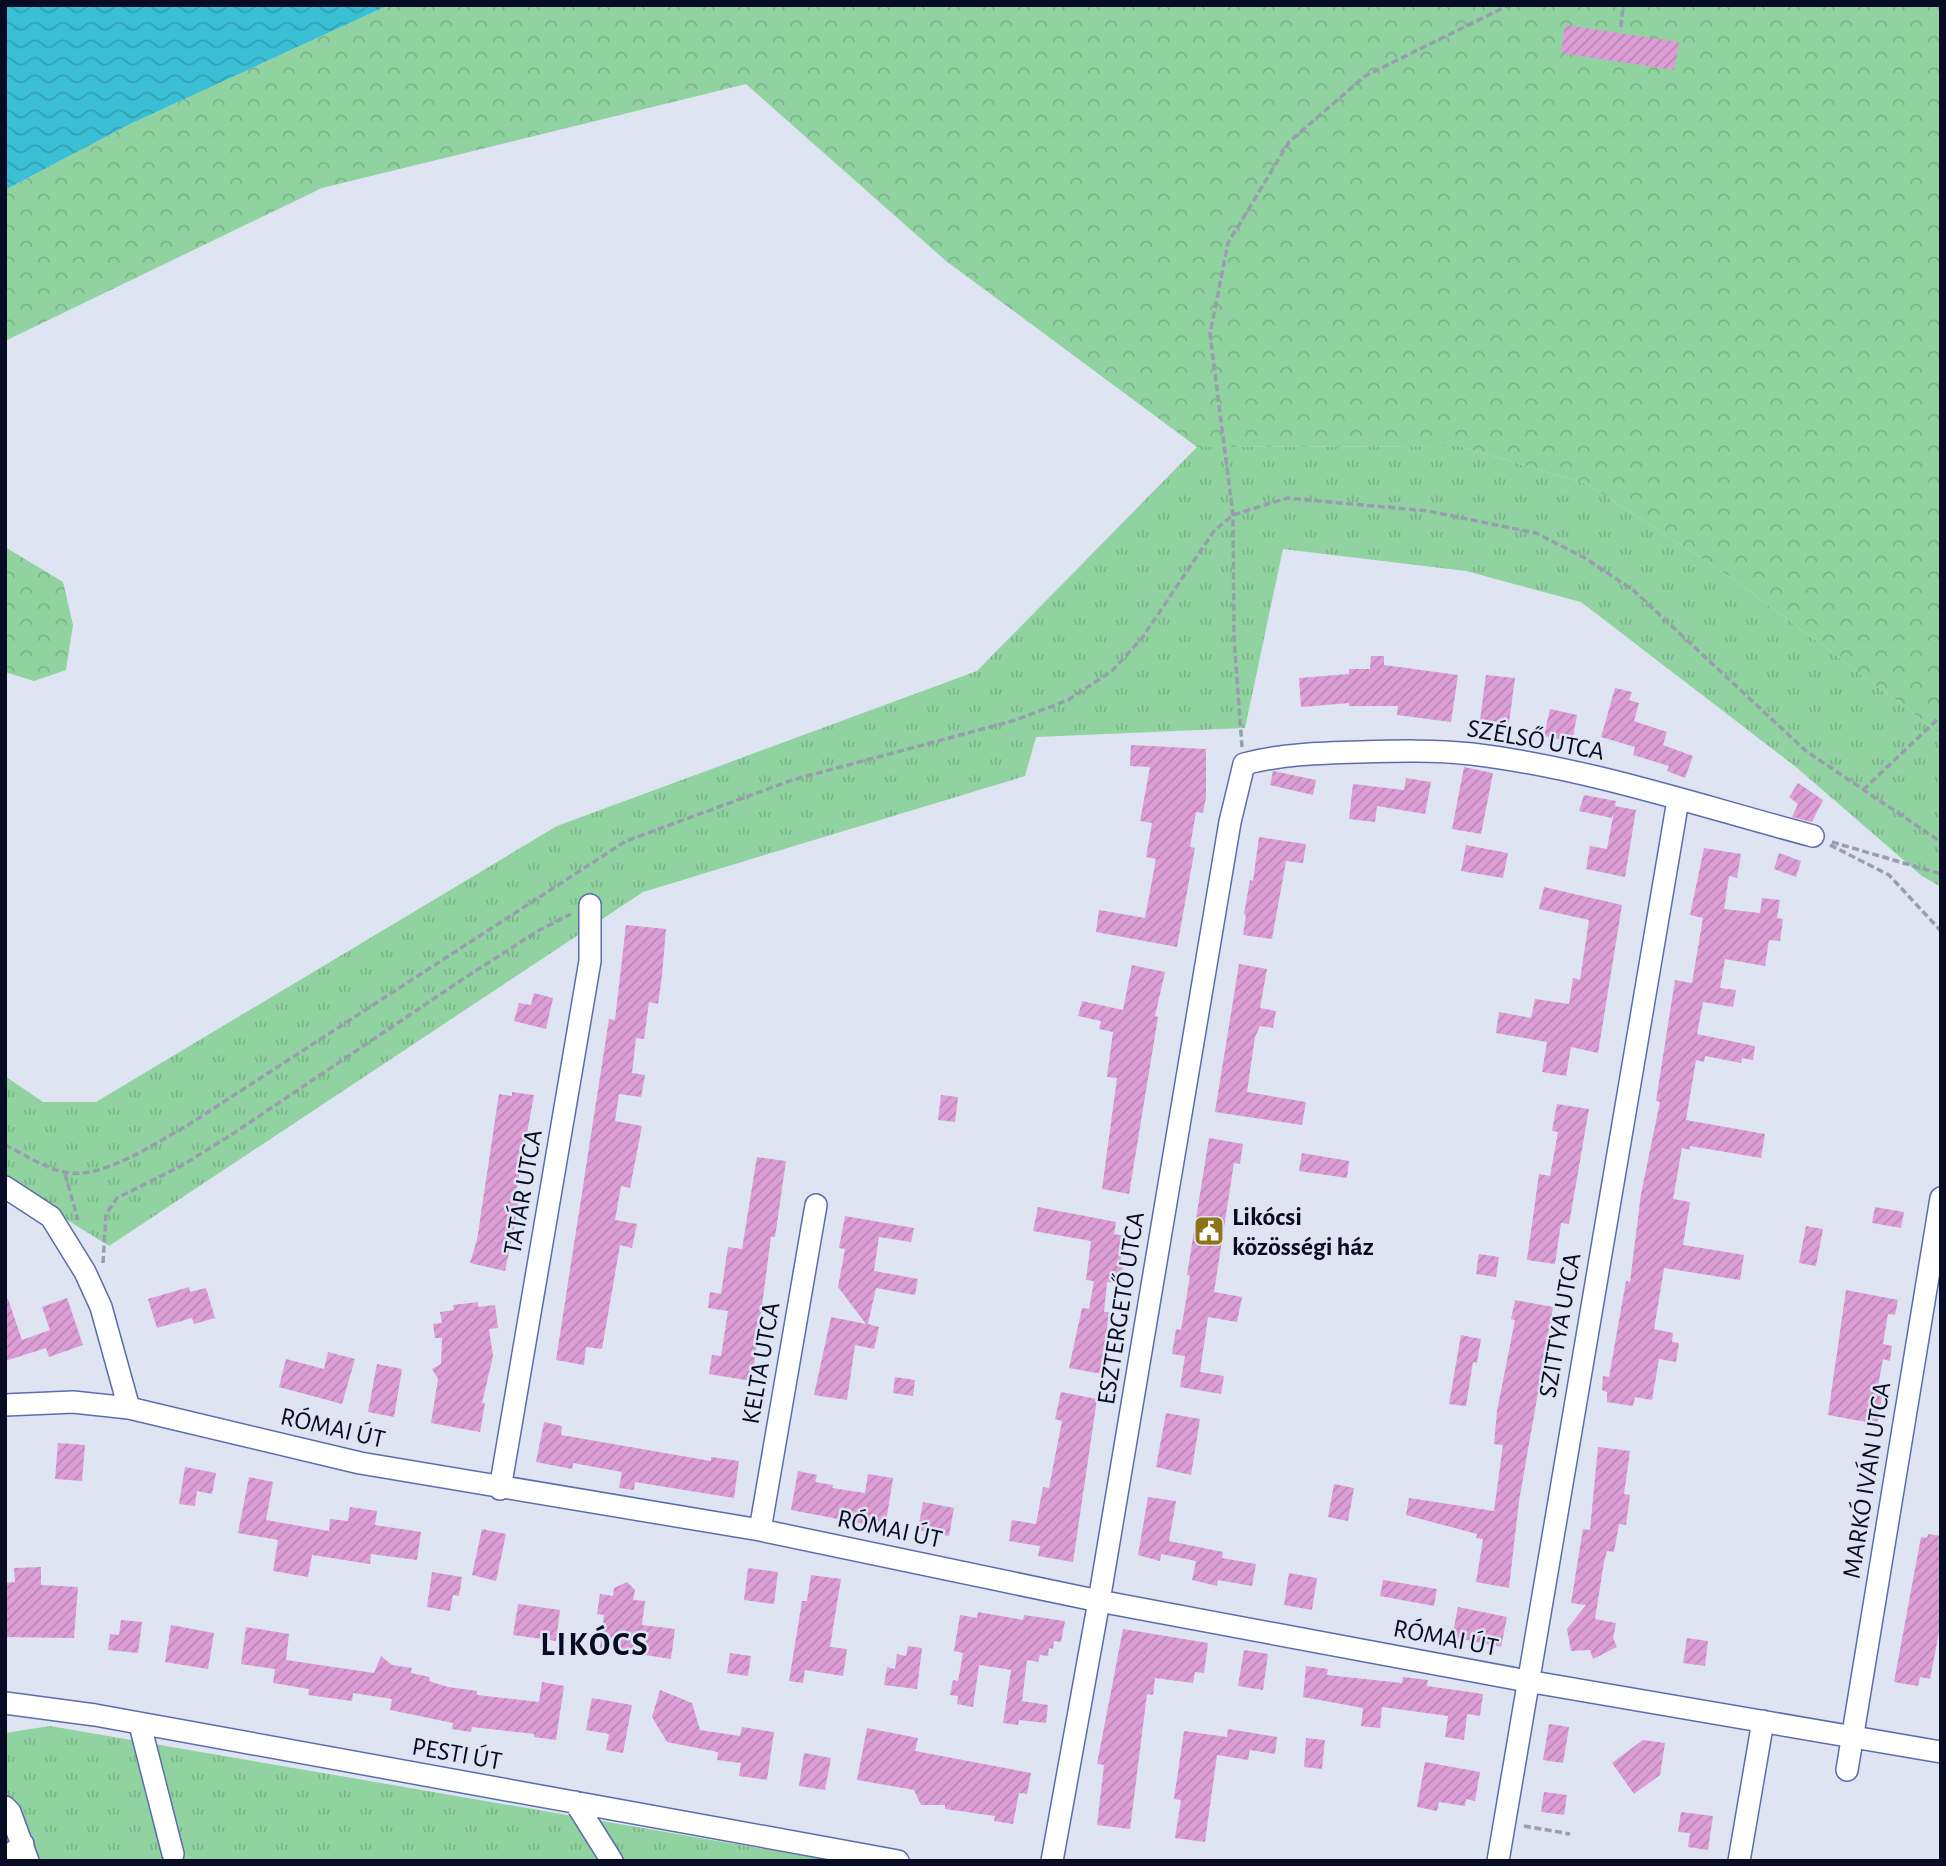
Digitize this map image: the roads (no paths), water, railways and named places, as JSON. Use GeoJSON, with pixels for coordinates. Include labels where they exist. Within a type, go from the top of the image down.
{"type":"FeatureCollection","features":[{"type":"Feature","properties":{"kind":"street","name":"SZÉLSŐ UTCA"},"geometry":{"type":"LineString","coordinates":[[1244,764],[1277,756],[1335,752],[1471,754],[1609,779],[1813,836]]}},
{"type":"Feature","properties":{"kind":"street","name":"ESZTERGETŐ UTCA"},"geometry":{"type":"LineString","coordinates":[[1052,1861],[1100,1601],[1227,835],[1244,764]]}},
{"type":"Feature","properties":{"kind":"street","name":"SZITTYA UTCA"},"geometry":{"type":"LineString","coordinates":[[1498,1861],[1678,800]]}},
{"type":"Feature","properties":{"kind":"street","name":"TATÁR UTCA"},"geometry":{"type":"LineString","coordinates":[[500,1489],[590,961],[590,905]]}},
{"type":"Feature","properties":{"kind":"street"},"geometry":{"type":"LineString","coordinates":[[5,1187],[51,1217],[85,1272],[101,1307],[129,1408]]}},
{"type":"Feature","properties":{"kind":"street","name":"MARKÓ IVÁN UTCA"},"geometry":{"type":"LineString","coordinates":[[1847,1770],[1941,1198]]}},
{"type":"Feature","properties":{"kind":"street","name":"KELTA UTCA"},"geometry":{"type":"LineString","coordinates":[[760,1530],[816,1205]]}},
{"type":"Feature","properties":{"kind":"street","name":"RÓMAI ÚT"},"geometry":{"type":"LineString","coordinates":[[5,1405],[73,1402],[129,1408],[360,1463],[500,1489],[760,1530],[1100,1601],[1527,1681],[1941,1752]]}},
{"type":"Feature","properties":{"kind":"street","name":"PESTI ÚT"},"geometry":{"type":"LineString","coordinates":[[5,1703],[95,1715],[898,1861]]}},
{"type":"Feature","properties":{"kind":"street"},"geometry":{"type":"LineString","coordinates":[[1740,1861],[1763,1721]]}},
{"type":"Feature","properties":{"kind":"street"},"geometry":{"type":"LineString","coordinates":[[140,1725],[173,1854]]}},
{"type":"Feature","properties":{"kind":"street"},"geometry":{"type":"LineString","coordinates":[[575,1802],[612,1861]]}},
{"type":"Feature","properties":{"kind":"street"},"geometry":{"type":"LineString","coordinates":[[5,1807],[10,1812],[25,1852],[5,1859]]}},
{"type":"Feature","properties":{"kind":"water"},"geometry":{"type":"Polygon","coordinates":[[[5,5],[389,5],[128,125],[5,190],[5,5]]]}},
{"type":"Feature","properties":{"kind":"place","name":"Likócsi közösségi ház"},"geometry":{"type":"Point","coordinates":[1209,1231]}},
{"type":"Feature","properties":{"kind":"district","name":"LIKÓCS"},"geometry":{"type":"Point","coordinates":[595,1643]}}]}
